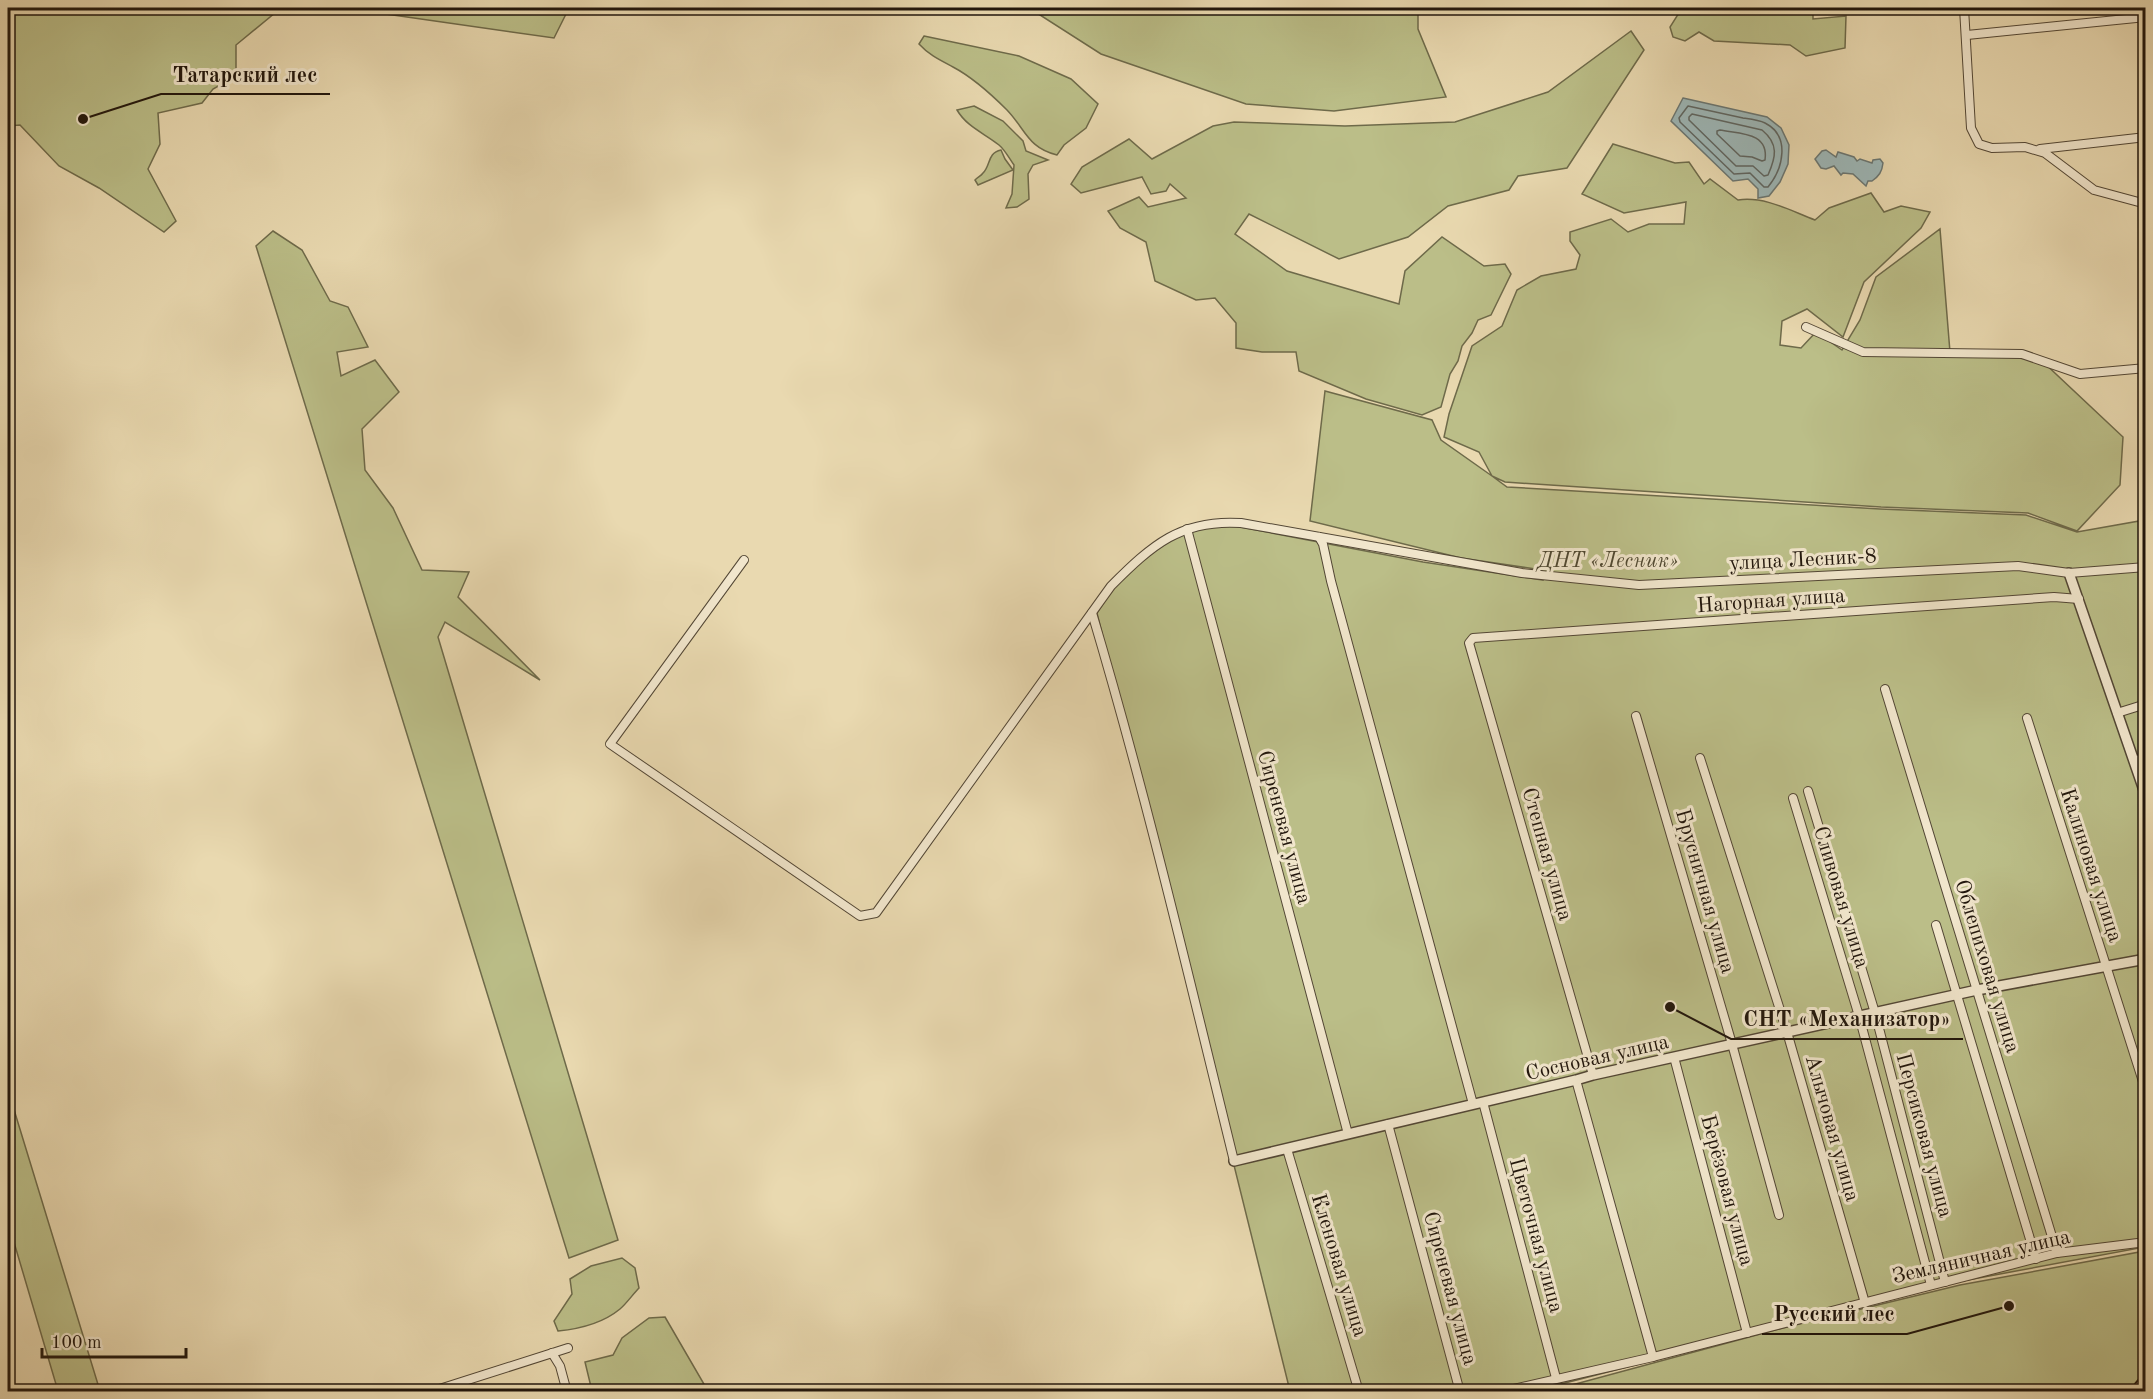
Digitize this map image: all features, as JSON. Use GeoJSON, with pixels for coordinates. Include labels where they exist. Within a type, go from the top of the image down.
{"type":"FeatureCollection","features":[{"type":"Feature","properties":{"kind":"main road"},"geometry":{"type":"LineString","coordinates":[[2136,1392],[2145,1380]]}},
{"type":"Feature","properties":{"kind":"street"},"geometry":{"type":"LineString","coordinates":[[1964,8],[1971,128],[1979,144],[1992,148],[2025,147],[2045,153],[2094,190],[2145,204]]}},
{"type":"Feature","properties":{"kind":"street"},"geometry":{"type":"LineString","coordinates":[[1966,35],[2145,17]]}},
{"type":"Feature","properties":{"kind":"street"},"geometry":{"type":"LineString","coordinates":[[2035,150],[2145,137]]}},
{"type":"Feature","properties":{"kind":"street"},"geometry":{"type":"LineString","coordinates":[[1806,327],[1863,352],[2022,354],[2080,374],[2145,368]]}},
{"type":"Feature","properties":{"kind":"street","name":"улица Лесник-8"},"geometry":{"type":"LineString","coordinates":[[744,560],[610,744],[860,916],[876,913],[1111,585],[1160,543],[1193,526],[1219,522],[1241,523],[1521,573],[1639,585],[2018,566],[2069,573],[2145,567]]}},
{"type":"Feature","properties":{"kind":"street","name":"Сиреневая улица"},"geometry":{"type":"LineString","coordinates":[[1187,529],[1348,1134]]}},
{"type":"Feature","properties":{"kind":"street","name":"Цветочная улица"},"geometry":{"type":"LineString","coordinates":[[1319,537],[1323,544],[1334,592],[1556,1378]]}},
{"type":"Feature","properties":{"kind":"street"},"geometry":{"type":"LineString","coordinates":[[2069,573],[2145,796]]}},
{"type":"Feature","properties":{"kind":"street","name":"Нагорная улица"},"geometry":{"type":"LineString","coordinates":[[1469,643],[1473,638],[1482,636],[2054,597],[2079,599]]}},
{"type":"Feature","properties":{"kind":"street"},"geometry":{"type":"LineString","coordinates":[[1092,613],[1132,754],[1234,1161]]}},
{"type":"Feature","properties":{"kind":"street","name":"Степная улица"},"geometry":{"type":"LineString","coordinates":[[1469,643],[1593,1075]]}},
{"type":"Feature","properties":{"kind":"street","name":"Облепиховая улица"},"geometry":{"type":"LineString","coordinates":[[1885,690],[2057,1253]]}},
{"type":"Feature","properties":{"kind":"street"},"geometry":{"type":"LineString","coordinates":[[2117,713],[2145,704]]}},
{"type":"Feature","properties":{"kind":"street","name":"Брусничная улица"},"geometry":{"type":"LineString","coordinates":[[1636,716],[1732,1044],[1779,1215]]}},
{"type":"Feature","properties":{"kind":"street","name":"Калиновая улица"},"geometry":{"type":"LineString","coordinates":[[2027,717],[2145,1091]]}},
{"type":"Feature","properties":{"kind":"street"},"geometry":{"type":"LineString","coordinates":[[2134,761],[2145,757]]}},
{"type":"Feature","properties":{"kind":"street","name":"Алычовая улица"},"geometry":{"type":"LineString","coordinates":[[1700,758],[1787,1032],[1864,1303]]}},
{"type":"Feature","properties":{"kind":"street","name":"Персиковая улица"},"geometry":{"type":"LineString","coordinates":[[1808,792],[1875,1013],[1945,1282]]}},
{"type":"Feature","properties":{"kind":"street","name":"Сливовая улица"},"geometry":{"type":"LineString","coordinates":[[1793,798],[1859,1016],[1932,1285]]}},
{"type":"Feature","properties":{"kind":"street"},"geometry":{"type":"LineString","coordinates":[[1936,925],[2036,1259]]}},
{"type":"Feature","properties":{"kind":"street","name":"Сосновая улица"},"geometry":{"type":"LineString","coordinates":[[1234,1161],[1732,1044],[1977,990],[2145,959]]}},
{"type":"Feature","properties":{"kind":"street","name":"Берёзовая улица"},"geometry":{"type":"LineString","coordinates":[[1674,1057],[1747,1333]]}},
{"type":"Feature","properties":{"kind":"street"},"geometry":{"type":"LineString","coordinates":[[1576,1080],[1653,1357]]}},
{"type":"Feature","properties":{"kind":"street","name":"Сиреневая улица"},"geometry":{"type":"LineString","coordinates":[[1388,1124],[1460,1392]]}},
{"type":"Feature","properties":{"kind":"street","name":"Кленовая улица"},"geometry":{"type":"LineString","coordinates":[[1287,1149],[1359,1392]]}},
{"type":"Feature","properties":{"kind":"street","name":"Земляничная улица"},"geometry":{"type":"LineString","coordinates":[[1500,1392],[1653,1357],[2057,1253],[2145,1242]]}},
{"type":"Feature","properties":{"kind":"street"},"geometry":{"type":"LineString","coordinates":[[430,1392],[568,1348]]}},
{"type":"Feature","properties":{"kind":"street"},"geometry":{"type":"LineString","coordinates":[[552,1353],[560,1366],[567,1392]]}},
{"type":"Feature","properties":{"kind":"green space"},"geometry":{"type":"Polygon","coordinates":[[[8,8],[337,8],[275,13],[236,45],[236,76],[213,89],[202,103],[158,113],[160,144],[148,169],[176,221],[164,232],[99,188],[59,166],[20,125],[8,126],[8,8]]]}},
{"type":"Feature","properties":{"kind":"green space"},"geometry":{"type":"Polygon","coordinates":[[[344,8],[567,8],[568,10],[554,38],[344,8]]]}},
{"type":"Feature","properties":{"kind":"green space"},"geometry":{"type":"Polygon","coordinates":[[[1029,8],[1418,8],[1418,29],[1446,97],[1334,111],[1246,104],[1101,54],[1029,8]]]}},
{"type":"Feature","properties":{"kind":"green space"},"geometry":{"type":"Polygon","coordinates":[[[1682,8],[1813,8],[1813,19],[1846,16],[1845,48],[1806,56],[1790,45],[1714,41],[1699,32],[1685,41],[1673,37],[1670,27],[1682,8]]]}},
{"type":"Feature","properties":{"kind":"green space"},"geometry":{"type":"Polygon","coordinates":[[[1631,31],[1644,50],[1567,168],[1518,176],[1509,190],[1448,206],[1408,237],[1339,259],[1249,214],[1235,234],[1287,271],[1399,304],[1405,271],[1442,237],[1484,266],[1505,264],[1511,274],[1491,315],[1478,320],[1462,346],[1458,361],[1450,374],[1441,407],[1422,415],[1366,399],[1299,371],[1296,352],[1262,352],[1236,348],[1236,323],[1215,298],[1196,300],[1155,281],[1146,242],[1120,228],[1108,211],[1139,197],[1148,207],[1186,198],[1170,184],[1166,191],[1151,194],[1142,177],[1081,193],[1071,184],[1082,167],[1129,139],[1152,159],[1213,126],[1234,122],[1345,126],[1455,122],[1548,92],[1631,31]]]}},
{"type":"Feature","properties":{"kind":"green space"},"geometry":{"type":"Polygon","coordinates":[[[924,36],[1019,56],[1071,79],[1098,104],[1086,128],[1064,145],[1057,155],[1047,152],[1033,143],[1007,110],[982,87],[923,48],[919,44],[924,36]]]}},
{"type":"Feature","properties":{"kind":"green space"},"geometry":{"type":"Polygon","coordinates":[[[974,106],[1003,121],[1023,141],[1026,151],[1048,160],[1033,165],[1028,174],[1029,199],[1017,207],[1006,208],[1012,194],[1014,165],[1001,147],[971,125],[957,110],[974,106]]]}},
{"type":"Feature","properties":{"kind":"green space"},"geometry":{"type":"Polygon","coordinates":[[[1613,144],[1675,163],[1689,162],[1704,184],[1710,179],[1738,200],[1768,202],[1815,220],[1829,208],[1871,193],[1884,212],[1901,206],[1930,212],[1921,228],[1864,282],[1843,337],[1807,309],[1782,321],[1780,345],[1801,348],[1816,332],[1842,350],[1860,320],[1876,277],[1940,229],[1950,352],[2041,360],[2123,437],[2120,485],[2077,531],[2028,513],[1881,507],[1505,482],[1492,476],[1479,452],[1444,437],[1449,414],[1472,346],[1502,326],[1517,290],[1541,276],[1576,269],[1580,255],[1570,241],[1570,232],[1611,219],[1628,232],[1649,224],[1684,224],[1686,202],[1624,213],[1582,194],[1613,144]]]}},
{"type":"Feature","properties":{"kind":"green space"},"geometry":{"type":"Polygon","coordinates":[[[1001,150],[1013,170],[978,185],[975,180],[985,170],[991,156],[1001,150]]]}},
{"type":"Feature","properties":{"kind":"green space"},"geometry":{"type":"Polygon","coordinates":[[[273,231],[302,250],[330,301],[348,307],[368,347],[337,352],[341,376],[375,360],[399,392],[362,429],[365,470],[393,508],[422,570],[469,572],[458,597],[540,680],[445,622],[438,637],[618,1240],[569,1258],[256,246],[273,231]]]}},
{"type":"Feature","properties":{"kind":"green space","name":"ДНТ «Лесник»"},"geometry":{"type":"Polygon","coordinates":[[[1325,391],[1432,420],[1441,440],[1507,487],[1880,509],[2026,515],[2077,532],[2145,520],[2145,1247],[1957,1282],[1534,1391],[1290,1391],[1097,613],[1119,578],[1170,540],[1199,528],[1230,525],[1423,562],[1543,580],[1542,570],[1461,558],[1310,521],[1325,391]]]}},
{"type":"Feature","properties":{"kind":"green space"},"geometry":{"type":"Polygon","coordinates":[[[8,1090],[100,1391],[58,1391],[8,1222],[8,1090]]]}},
{"type":"Feature","properties":{"kind":"green space"},"geometry":{"type":"Polygon","coordinates":[[[2145,1251],[2145,1391],[1546,1392],[1783,1328],[1960,1285],[2145,1251]]]}},
{"type":"Feature","properties":{"kind":"green space"},"geometry":{"type":"Polygon","coordinates":[[[622,1258],[635,1268],[639,1288],[628,1301],[613,1314],[598,1322],[558,1331],[554,1321],[572,1294],[570,1279],[591,1266],[622,1258]]]}},
{"type":"Feature","properties":{"kind":"green space"},"geometry":{"type":"Polygon","coordinates":[[[665,1317],[708,1391],[592,1391],[585,1362],[613,1355],[622,1338],[649,1318],[665,1317]]]}},
{"type":"Feature","properties":{"kind":"water"},"geometry":{"type":"Polygon","coordinates":[[[1683,98],[1767,117],[1781,128],[1789,145],[1788,164],[1780,182],[1769,196],[1758,198],[1758,189],[1748,179],[1733,181],[1671,121],[1683,98]]]}},
{"type":"Feature","properties":{"kind":"water"},"geometry":{"type":"Polygon","coordinates":[[[1826,150],[1836,157],[1838,152],[1854,157],[1857,161],[1860,159],[1872,163],[1873,160],[1880,159],[1883,163],[1882,169],[1877,177],[1868,181],[1866,186],[1853,174],[1843,173],[1841,175],[1834,166],[1821,168],[1815,159],[1826,150]]]}},
{"type":"Feature","properties":{"kind":"place","name":"Татарский лес"},"geometry":{"type":"Point","coordinates":[83,119]}},
{"type":"Feature","properties":{"kind":"place","name":"СНТ «Механизатор»"},"geometry":{"type":"Point","coordinates":[1670,1007]}},
{"type":"Feature","properties":{"kind":"place","name":"Русский лес"},"geometry":{"type":"Point","coordinates":[2009,1306]}}]}
